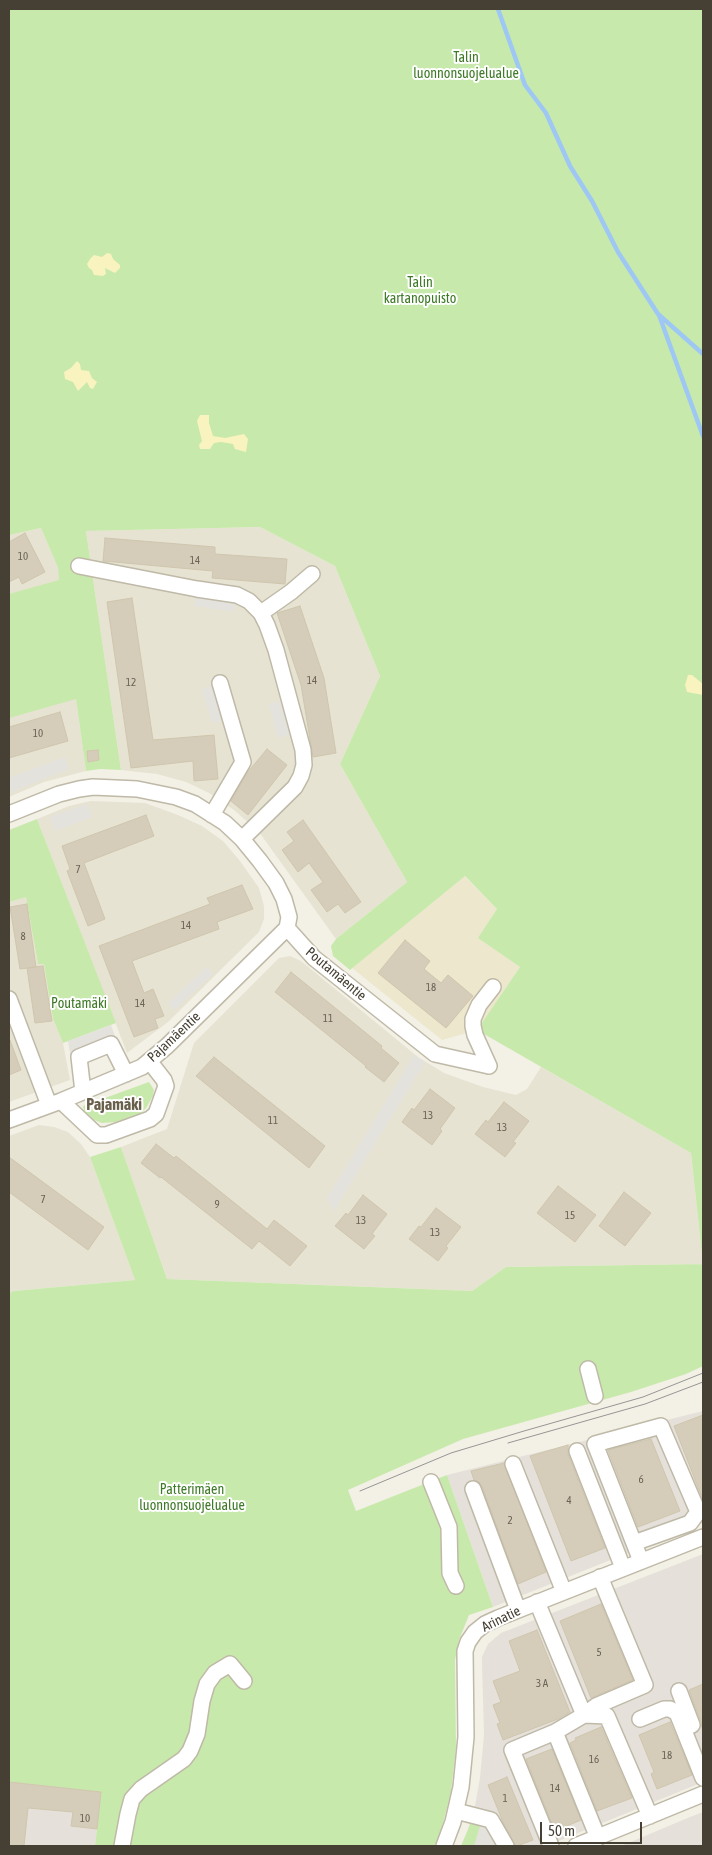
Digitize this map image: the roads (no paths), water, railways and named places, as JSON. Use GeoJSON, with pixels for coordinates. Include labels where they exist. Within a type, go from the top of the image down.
{"type":"FeatureCollection","features":[{"type":"Feature","properties":{"kind":"street"},"geometry":{"type":"LineString","coordinates":[[80,566],[237,595],[248,601],[261,613],[276,650],[303,750],[304,765],[301,776],[294,786],[242,839]]}},
{"type":"Feature","properties":{"kind":"street"},"geometry":{"type":"LineString","coordinates":[[261,613],[291,592],[312,574]]}},
{"type":"Feature","properties":{"kind":"street"},"geometry":{"type":"LineString","coordinates":[[212,815],[243,762],[220,683]]}},
{"type":"Feature","properties":{"kind":"street"},"geometry":{"type":"LineString","coordinates":[[9,814],[59,794],[78,788],[93,787],[137,789],[176,797],[195,804],[225,824],[242,839],[265,868],[284,899],[290,917],[287,928]]}},
{"type":"Feature","properties":{"kind":"street","name":"Pajamäentie"},"geometry":{"type":"LineString","coordinates":[[9,1120],[83,1092],[150,1062],[287,928]]}},
{"type":"Feature","properties":{"kind":"street","name":"Poutamäentie"},"geometry":{"type":"LineString","coordinates":[[287,928],[314,958],[435,1054],[489,1066],[474,1035],[473,1019],[479,1005],[493,987]]}},
{"type":"Feature","properties":{"kind":"street"},"geometry":{"type":"LineString","coordinates":[[9,999],[55,1103],[97,1135],[106,1135],[150,1119],[156,1114],[166,1086],[164,1080],[150,1062]]}},
{"type":"Feature","properties":{"kind":"street"},"geometry":{"type":"LineString","coordinates":[[83,1092],[80,1057],[103,1047],[111,1044],[126,1074]]}},
{"type":"Feature","properties":{"kind":"street"},"geometry":{"type":"LineString","coordinates":[[588,1369],[595,1396]]}},
{"type":"Feature","properties":{"kind":"street"},"geometry":{"type":"LineString","coordinates":[[634,1543],[690,1523],[701,1511],[661,1426],[595,1444],[640,1561]]}},
{"type":"Feature","properties":{"kind":"street"},"geometry":{"type":"LineString","coordinates":[[577,1451],[624,1568]]}},
{"type":"Feature","properties":{"kind":"street"},"geometry":{"type":"LineString","coordinates":[[513,1464],[564,1592]]}},
{"type":"Feature","properties":{"kind":"street"},"geometry":{"type":"LineString","coordinates":[[431,1482],[449,1527],[450,1573],[456,1586]]}},
{"type":"Feature","properties":{"kind":"street"},"geometry":{"type":"LineString","coordinates":[[473,1489],[518,1610]]}},
{"type":"Feature","properties":{"kind":"street","name":"Arinatie"},"geometry":{"type":"LineString","coordinates":[[444,1846],[456,1811],[461,1787],[466,1737],[464,1651],[475,1632],[485,1624],[537,1602],[703,1537]]}},
{"type":"Feature","properties":{"kind":"street"},"geometry":{"type":"LineString","coordinates":[[552,1846],[512,1750],[555,1732],[596,1706],[644,1686],[600,1577]]}},
{"type":"Feature","properties":{"kind":"street"},"geometry":{"type":"LineString","coordinates":[[537,1602],[584,1715]]}},
{"type":"Feature","properties":{"kind":"street"},"geometry":{"type":"LineString","coordinates":[[122,1846],[132,1799],[141,1789],[184,1759],[190,1751],[197,1734],[202,1701],[207,1684],[216,1672],[230,1664],[244,1681]]}},
{"type":"Feature","properties":{"kind":"street"},"geometry":{"type":"LineString","coordinates":[[679,1691],[703,1752]]}},
{"type":"Feature","properties":{"kind":"street"},"geometry":{"type":"LineString","coordinates":[[640,1719],[664,1709],[670,1709],[677,1713],[703,1778]]}},
{"type":"Feature","properties":{"kind":"street"},"geometry":{"type":"LineString","coordinates":[[584,1715],[607,1716],[650,1816]]}},
{"type":"Feature","properties":{"kind":"street"},"geometry":{"type":"LineString","coordinates":[[555,1732],[598,1838]]}},
{"type":"Feature","properties":{"kind":"street"},"geometry":{"type":"LineString","coordinates":[[576,1846],[703,1794]]}},
{"type":"Feature","properties":{"kind":"street"},"geometry":{"type":"LineString","coordinates":[[456,1811],[491,1820],[506,1846]]}},
{"type":"Feature","properties":{"kind":"waterway"},"geometry":{"type":"LineString","coordinates":[[498,9],[525,85],[546,113],[570,166],[592,201],[618,252],[658,314],[703,354]]}},
{"type":"Feature","properties":{"kind":"waterway"},"geometry":{"type":"LineString","coordinates":[[659,315],[703,436]]}},
{"type":"Feature","properties":{"kind":"tram line"},"geometry":{"type":"LineString","coordinates":[[360,1491],[451,1453],[643,1397],[703,1373]]}},
{"type":"Feature","properties":{"kind":"tram line"},"geometry":{"type":"LineString","coordinates":[[508,1443],[645,1404],[703,1382]]}},
{"type":"Feature","properties":{"kind":"district","name":"Pajamäki"},"geometry":{"type":"Point","coordinates":[114,1105]}},
{"type":"Feature","properties":{"kind":"park label","name":"Talin luonnonsuojelualue"},"geometry":{"type":"Point","coordinates":[466,66]}},
{"type":"Feature","properties":{"kind":"park label","name":"Talin kartanopuisto"},"geometry":{"type":"Point","coordinates":[420,292]}},
{"type":"Feature","properties":{"kind":"park label","name":"Poutamäki"},"geometry":{"type":"Point","coordinates":[79,1004]}},
{"type":"Feature","properties":{"kind":"park label","name":"Patterimäen luonnonsuojelualue"},"geometry":{"type":"Point","coordinates":[192,1498]}}]}
